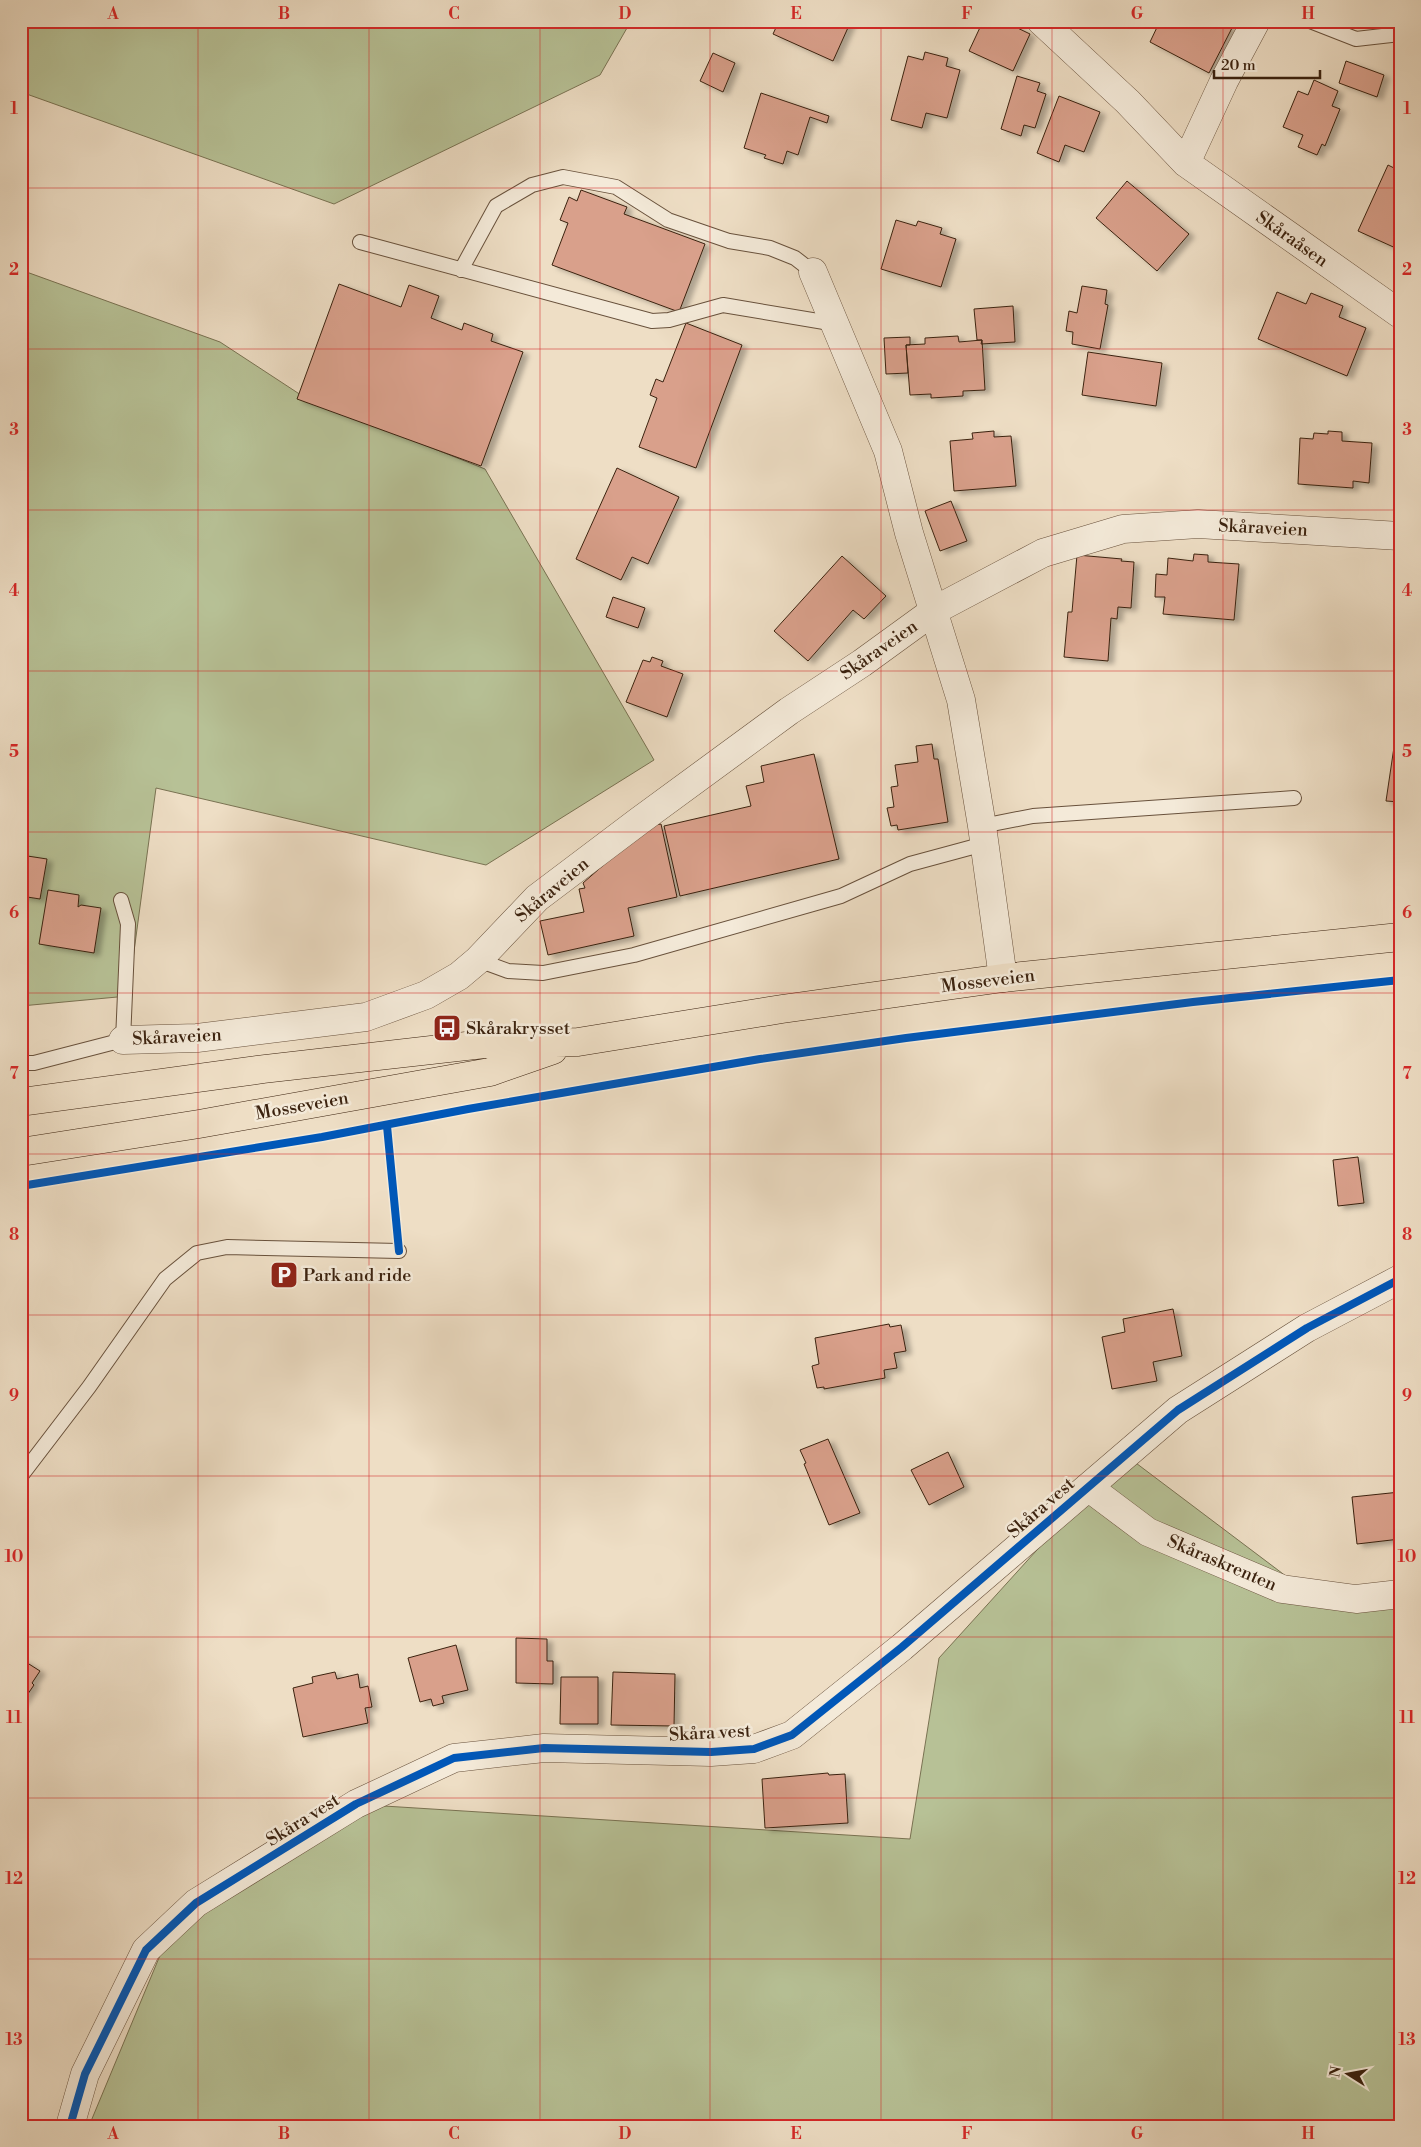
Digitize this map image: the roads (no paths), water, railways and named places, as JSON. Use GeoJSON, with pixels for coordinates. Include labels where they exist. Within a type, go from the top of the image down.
{"type":"FeatureCollection","features":[{"type":"Feature","properties":{"kind":"highway","name":"Mosseveien"},"geometry":{"type":"LineString","coordinates":[[21,1102],[264,1069],[484,1044],[578,1042],[782,1009],[1003,978],[1400,937]]}},
{"type":"Feature","properties":{"kind":"highway","name":"Mosseveien"},"geometry":{"type":"LineString","coordinates":[[21,1152],[198,1124],[490,1072],[578,1042]]}},
{"type":"Feature","properties":{"kind":"street","name":"Skåraåsen"},"geometry":{"type":"LineString","coordinates":[[1041,21],[1128,102],[1186,163],[1400,314]]}},
{"type":"Feature","properties":{"kind":"street"},"geometry":{"type":"LineString","coordinates":[[1186,163],[1224,82],[1256,21]]}},
{"type":"Feature","properties":{"kind":"street","name":"Skåraveien"},"geometry":{"type":"LineString","coordinates":[[813,272],[888,451],[909,533],[961,700],[983,835],[1003,978]]}},
{"type":"Feature","properties":{"kind":"street","name":"Skåraveien"},"geometry":{"type":"LineString","coordinates":[[123,1040],[197,1038],[366,1017],[426,996],[459,976],[478,960],[537,898],[790,711],[862,663],[934,610],[1043,553],[1123,529],[1198,524],[1400,536]]}},
{"type":"Feature","properties":{"kind":"street","name":"Skåra vest"},"geometry":{"type":"LineString","coordinates":[[70,2126],[85,2074],[146,1950],[196,1903],[356,1804],[454,1758],[544,1748],[711,1752],[754,1749],[792,1735],[902,1647],[1178,1410],[1307,1328],[1400,1279]]}},
{"type":"Feature","properties":{"kind":"street","name":"Skåraskrenten"},"geometry":{"type":"LineString","coordinates":[[1088,1488],[1148,1532],[1282,1589],[1356,1599],[1400,1594]]}},
{"type":"Feature","properties":{"kind":"lane"},"geometry":{"type":"LineString","coordinates":[[1310,21],[1356,39],[1400,34]]}},
{"type":"Feature","properties":{"kind":"lane"},"geometry":{"type":"LineString","coordinates":[[461,270],[496,206],[532,185],[563,177],[616,187],[668,220],[730,241],[770,248],[795,258],[813,272]]}},
{"type":"Feature","properties":{"kind":"lane"},"geometry":{"type":"LineString","coordinates":[[360,242],[652,320],[669,320],[723,305],[836,324]]}},
{"type":"Feature","properties":{"kind":"lane"},"geometry":{"type":"LineString","coordinates":[[478,960],[508,971],[543,973],[634,955],[841,896],[910,864],[1033,816],[1294,798]]}},
{"type":"Feature","properties":{"kind":"lane"},"geometry":{"type":"LineString","coordinates":[[21,1063],[34,1063],[123,1040],[128,924],[122,900]]}},
{"type":"Feature","properties":{"kind":"lane"},"geometry":{"type":"LineString","coordinates":[[21,1476],[89,1387],[165,1279],[196,1253],[227,1247],[399,1251]]}},
{"type":"Feature","properties":{"kind":"place","name":"Skårakrysset"},"geometry":{"type":"Point","coordinates":[447,1028]}},
{"type":"Feature","properties":{"kind":"place","name":"Park and ride"},"geometry":{"type":"Point","coordinates":[284,1275]}}]}
